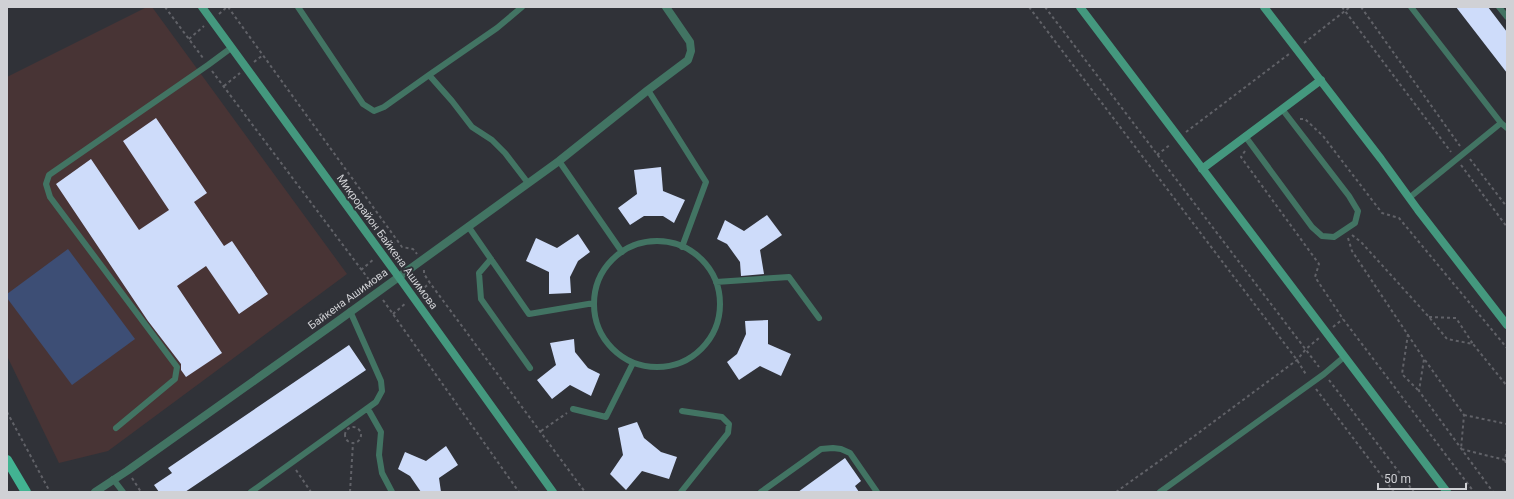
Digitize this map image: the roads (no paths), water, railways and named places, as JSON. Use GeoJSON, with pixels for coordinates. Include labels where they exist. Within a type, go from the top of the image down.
{"type":"FeatureCollection","features":[{"type":"Feature","properties":{"kind":"main road","name":"Микрорайон Байкена Ашимова"},"geometry":{"type":"LineString","coordinates":[[202,7],[553,492]]}},
{"type":"Feature","properties":{"kind":"main road"},"geometry":{"type":"LineString","coordinates":[[1080,7],[1447,492]]}},
{"type":"Feature","properties":{"kind":"main road"},"geometry":{"type":"LineString","coordinates":[[1264,7],[1507,325]]}},
{"type":"Feature","properties":{"kind":"main road"},"geometry":{"type":"LineString","coordinates":[[1202,169],[1248,139],[1282,109],[1321,80]]}},
{"type":"Feature","properties":{"kind":"main road"},"geometry":{"type":"LineString","coordinates":[[7,460],[26,492]]}},
{"type":"Feature","properties":{"kind":"street","name":"Байкена Ашимова"},"geometry":{"type":"LineString","coordinates":[[95,492],[325,331],[398,276],[559,161],[688,60],[691,51],[690,42],[666,7]]}},
{"type":"Feature","properties":{"kind":"lane"},"geometry":{"type":"LineString","coordinates":[[298,7],[363,104],[374,110],[384,107],[498,28],[522,7]]}},
{"type":"Feature","properties":{"kind":"lane"},"geometry":{"type":"LineString","coordinates":[[1499,7],[1507,17]]}},
{"type":"Feature","properties":{"kind":"lane"},"geometry":{"type":"LineString","coordinates":[[1413,8],[1501,123],[1507,128]]}},
{"type":"Feature","properties":{"kind":"lane"},"geometry":{"type":"LineString","coordinates":[[116,428],[175,379],[177,367],[50,197],[46,184],[49,175],[231,48]]}},
{"type":"Feature","properties":{"kind":"lane"},"geometry":{"type":"LineString","coordinates":[[429,75],[472,127],[492,140],[505,153],[528,183]]}},
{"type":"Feature","properties":{"kind":"lane"},"geometry":{"type":"LineString","coordinates":[[648,90],[706,182],[682,247]]}},
{"type":"Feature","properties":{"kind":"lane"},"geometry":{"type":"LineString","coordinates":[[1248,139],[1312,227],[1322,236],[1334,237],[1355,222],[1358,211],[1349,196],[1282,109]]}},
{"type":"Feature","properties":{"kind":"lane"},"geometry":{"type":"LineString","coordinates":[[1409,198],[1501,123]]}},
{"type":"Feature","properties":{"kind":"lane"},"geometry":{"type":"LineString","coordinates":[[559,161],[622,252]]}},
{"type":"Feature","properties":{"kind":"lane"},"geometry":{"type":"LineString","coordinates":[[468,226],[529,314],[594,303]]}},
{"type":"Feature","properties":{"kind":"lane"},"geometry":{"type":"LineString","coordinates":[[650,241],[671,242],[682,247],[690,250],[706,264],[716,282],[720,302],[717,323],[707,342],[702,347],[692,356],[674,365],[653,367],[633,363],[615,352],[602,336],[594,316],[594,295],[600,275],[613,259],[630,247],[650,241]]}},
{"type":"Feature","properties":{"kind":"lane"},"geometry":{"type":"LineString","coordinates":[[491,259],[479,273],[481,299],[530,368]]}},
{"type":"Feature","properties":{"kind":"lane"},"geometry":{"type":"LineString","coordinates":[[716,282],[789,277],[819,318]]}},
{"type":"Feature","properties":{"kind":"lane"},"geometry":{"type":"LineString","coordinates":[[251,492],[376,402],[382,391],[381,380],[350,311]]}},
{"type":"Feature","properties":{"kind":"lane"},"geometry":{"type":"LineString","coordinates":[[1160,492],[1324,374],[1344,357]]}},
{"type":"Feature","properties":{"kind":"lane"},"geometry":{"type":"LineString","coordinates":[[573,409],[606,417],[633,363]]}},
{"type":"Feature","properties":{"kind":"lane"},"geometry":{"type":"LineString","coordinates":[[368,409],[381,432],[380,455],[382,473],[392,492]]}},
{"type":"Feature","properties":{"kind":"lane"},"geometry":{"type":"LineString","coordinates":[[681,492],[728,434],[729,424],[722,417],[682,411]]}},
{"type":"Feature","properties":{"kind":"lane"},"geometry":{"type":"LineString","coordinates":[[761,492],[821,449],[833,448],[841,449],[850,453],[877,492]]}},
{"type":"Feature","properties":{"kind":"lane"},"geometry":{"type":"LineString","coordinates":[[113,479],[123,492]]}}]}
